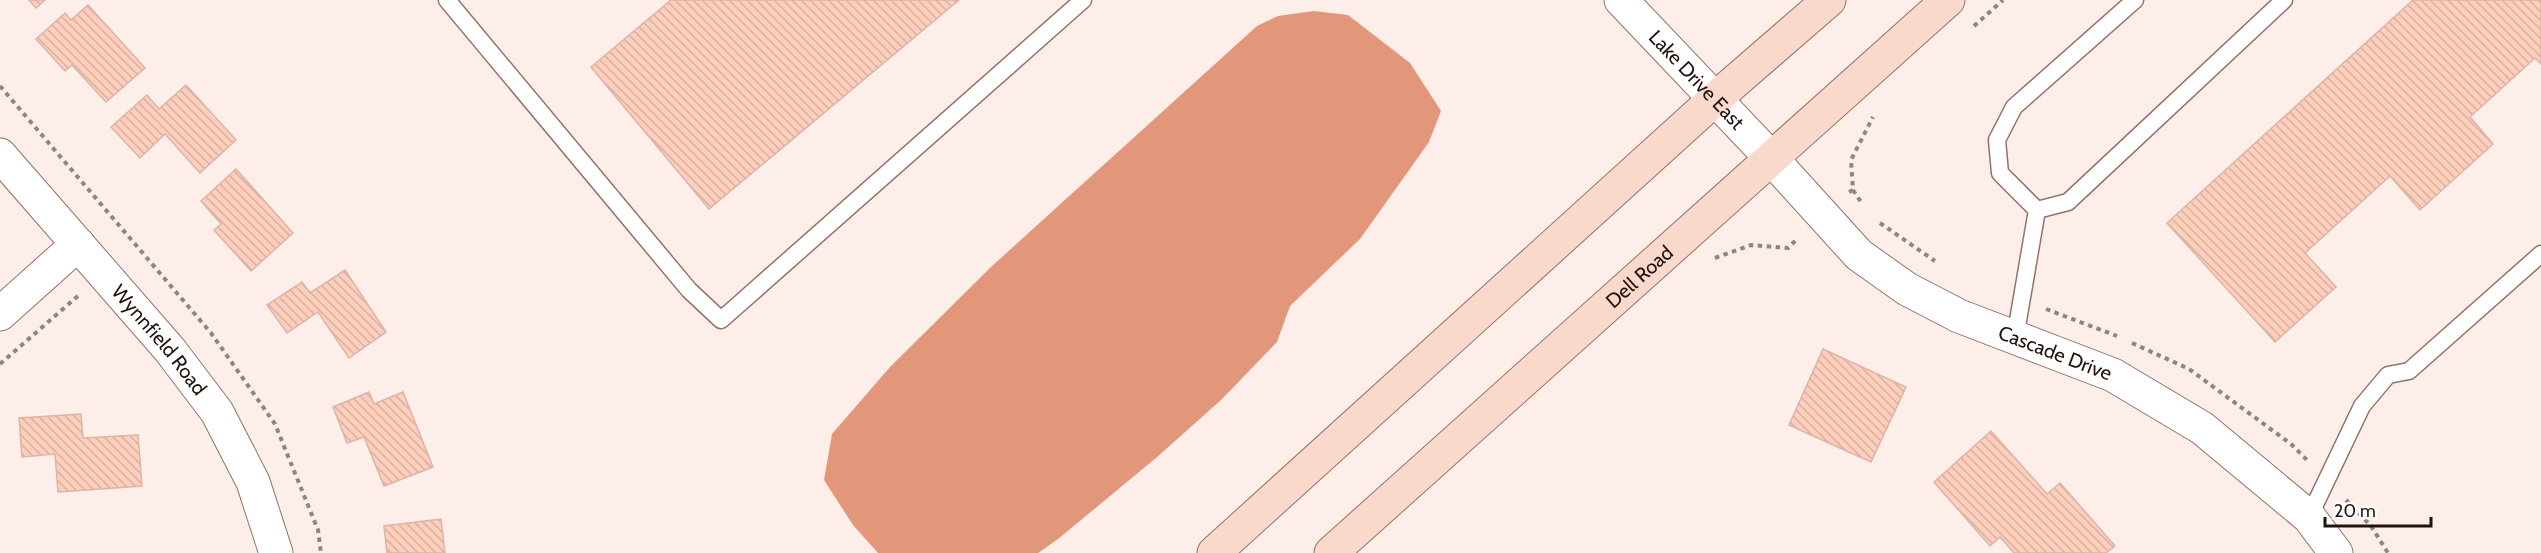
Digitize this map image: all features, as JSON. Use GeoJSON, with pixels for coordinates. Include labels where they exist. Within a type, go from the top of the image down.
{"type":"FeatureCollection","features":[{"type":"Feature","properties":{"kind":"main road"},"geometry":{"type":"LineString","coordinates":[[1214,553],[1716,98],[1829,0]]}},
{"type":"Feature","properties":{"kind":"main road","name":"Dell Road"},"geometry":{"type":"LineString","coordinates":[[1331,553],[1948,0]]}},
{"type":"Feature","properties":{"kind":"street","name":"Lake Drive East"},"geometry":{"type":"LineString","coordinates":[[1621,0],[1772,159]]}},
{"type":"Feature","properties":{"kind":"street","name":"Wynnfield Road"},"geometry":{"type":"LineString","coordinates":[[0,155],[170,350],[217,412],[253,482],[276,553]]}},
{"type":"Feature","properties":{"kind":"street","name":"Cascade Drive"},"geometry":{"type":"LineString","coordinates":[[1772,159],[1859,255],[1907,289],[1959,316],[2112,375],[2202,428],[2309,517],[2336,553]]}},
{"type":"Feature","properties":{"kind":"street"},"geometry":{"type":"LineString","coordinates":[[0,314],[78,244]]}},
{"type":"Feature","properties":{"kind":"lane"},"geometry":{"type":"LineString","coordinates":[[447,0],[689,290],[721,320],[1083,0]]}},
{"type":"Feature","properties":{"kind":"lane"},"geometry":{"type":"LineString","coordinates":[[2037,210],[2000,173],[1997,140],[2014,107],[2135,0]]}},
{"type":"Feature","properties":{"kind":"lane"},"geometry":{"type":"LineString","coordinates":[[2037,210],[2068,202],[2283,0]]}},
{"type":"Feature","properties":{"kind":"lane"},"geometry":{"type":"LineString","coordinates":[[2015,338],[2037,210]]}},
{"type":"Feature","properties":{"kind":"lane"},"geometry":{"type":"LineString","coordinates":[[2309,517],[2362,406],[2388,375],[2409,371],[2541,254]]}},
{"type":"Feature","properties":{"kind":"path"},"geometry":{"type":"LineString","coordinates":[[1967,32],[2003,0]]}},
{"type":"Feature","properties":{"kind":"path"},"geometry":{"type":"LineString","coordinates":[[1707,266],[1715,258],[1751,245],[1788,248],[1821,214],[1853,190],[1851,160],[1871,119],[1880,111]]}},
{"type":"Feature","properties":{"kind":"path"},"geometry":{"type":"LineString","coordinates":[[0,364],[84,291]]}},
{"type":"Feature","properties":{"kind":"shaded area"},"geometry":{"type":"Polygon","coordinates":[[[1314,11],[1348,15],[1410,63],[1441,111],[1429,142],[1360,239],[1290,306],[1277,342],[1221,400],[1156,458],[1038,553],[878,553],[853,525],[824,480],[832,434],[890,367],[991,267],[1257,26],[1278,16],[1314,11]]]}},
{"type":"Feature","properties":{"kind":"building"},"geometry":{"type":"Polygon","coordinates":[[[29,0],[45,0],[36,8],[29,0]]]}},
{"type":"Feature","properties":{"kind":"building"},"geometry":{"type":"Polygon","coordinates":[[[671,0],[959,0],[709,209],[591,67],[671,0]]]}},
{"type":"Feature","properties":{"kind":"building"},"geometry":{"type":"Polygon","coordinates":[[[2413,0],[2541,0],[2541,64],[2535,58],[2470,117],[2493,144],[2420,210],[2390,176],[2305,253],[2336,287],[2275,342],[2167,223],[2413,0]]]}},
{"type":"Feature","properties":{"kind":"building"},"geometry":{"type":"Polygon","coordinates":[[[88,5],[145,68],[106,102],[72,65],[65,71],[36,39],[65,13],[71,20],[88,5]]]}},
{"type":"Feature","properties":{"kind":"building"},"geometry":{"type":"Polygon","coordinates":[[[186,85],[236,140],[200,173],[165,134],[140,158],[111,127],[147,95],[159,109],[186,85]]]}},
{"type":"Feature","properties":{"kind":"building"},"geometry":{"type":"Polygon","coordinates":[[[236,169],[293,233],[251,271],[214,230],[221,224],[201,201],[236,169]]]}},
{"type":"Feature","properties":{"kind":"building"},"geometry":{"type":"Polygon","coordinates":[[[345,270],[386,332],[349,358],[318,312],[287,333],[267,305],[302,282],[310,293],[345,270]]]}},
{"type":"Feature","properties":{"kind":"building"},"geometry":{"type":"Polygon","coordinates":[[[1823,349],[1906,387],[1871,462],[1789,425],[1823,349]]]}},
{"type":"Feature","properties":{"kind":"building"},"geometry":{"type":"Polygon","coordinates":[[[369,392],[374,404],[403,392],[433,467],[384,486],[364,437],[347,443],[333,407],[369,392]]]}},
{"type":"Feature","properties":{"kind":"building"},"geometry":{"type":"Polygon","coordinates":[[[81,414],[83,438],[138,435],[142,486],[58,492],[55,454],[22,457],[19,418],[81,414]]]}},
{"type":"Feature","properties":{"kind":"building"},"geometry":{"type":"Polygon","coordinates":[[[1991,431],[2047,494],[2060,483],[2115,546],[2106,553],[2014,553],[2000,537],[1990,546],[1934,482],[1991,431]]]}},
{"type":"Feature","properties":{"kind":"building"},"geometry":{"type":"Polygon","coordinates":[[[441,519],[445,553],[387,553],[384,526],[441,519]]]}}]}
